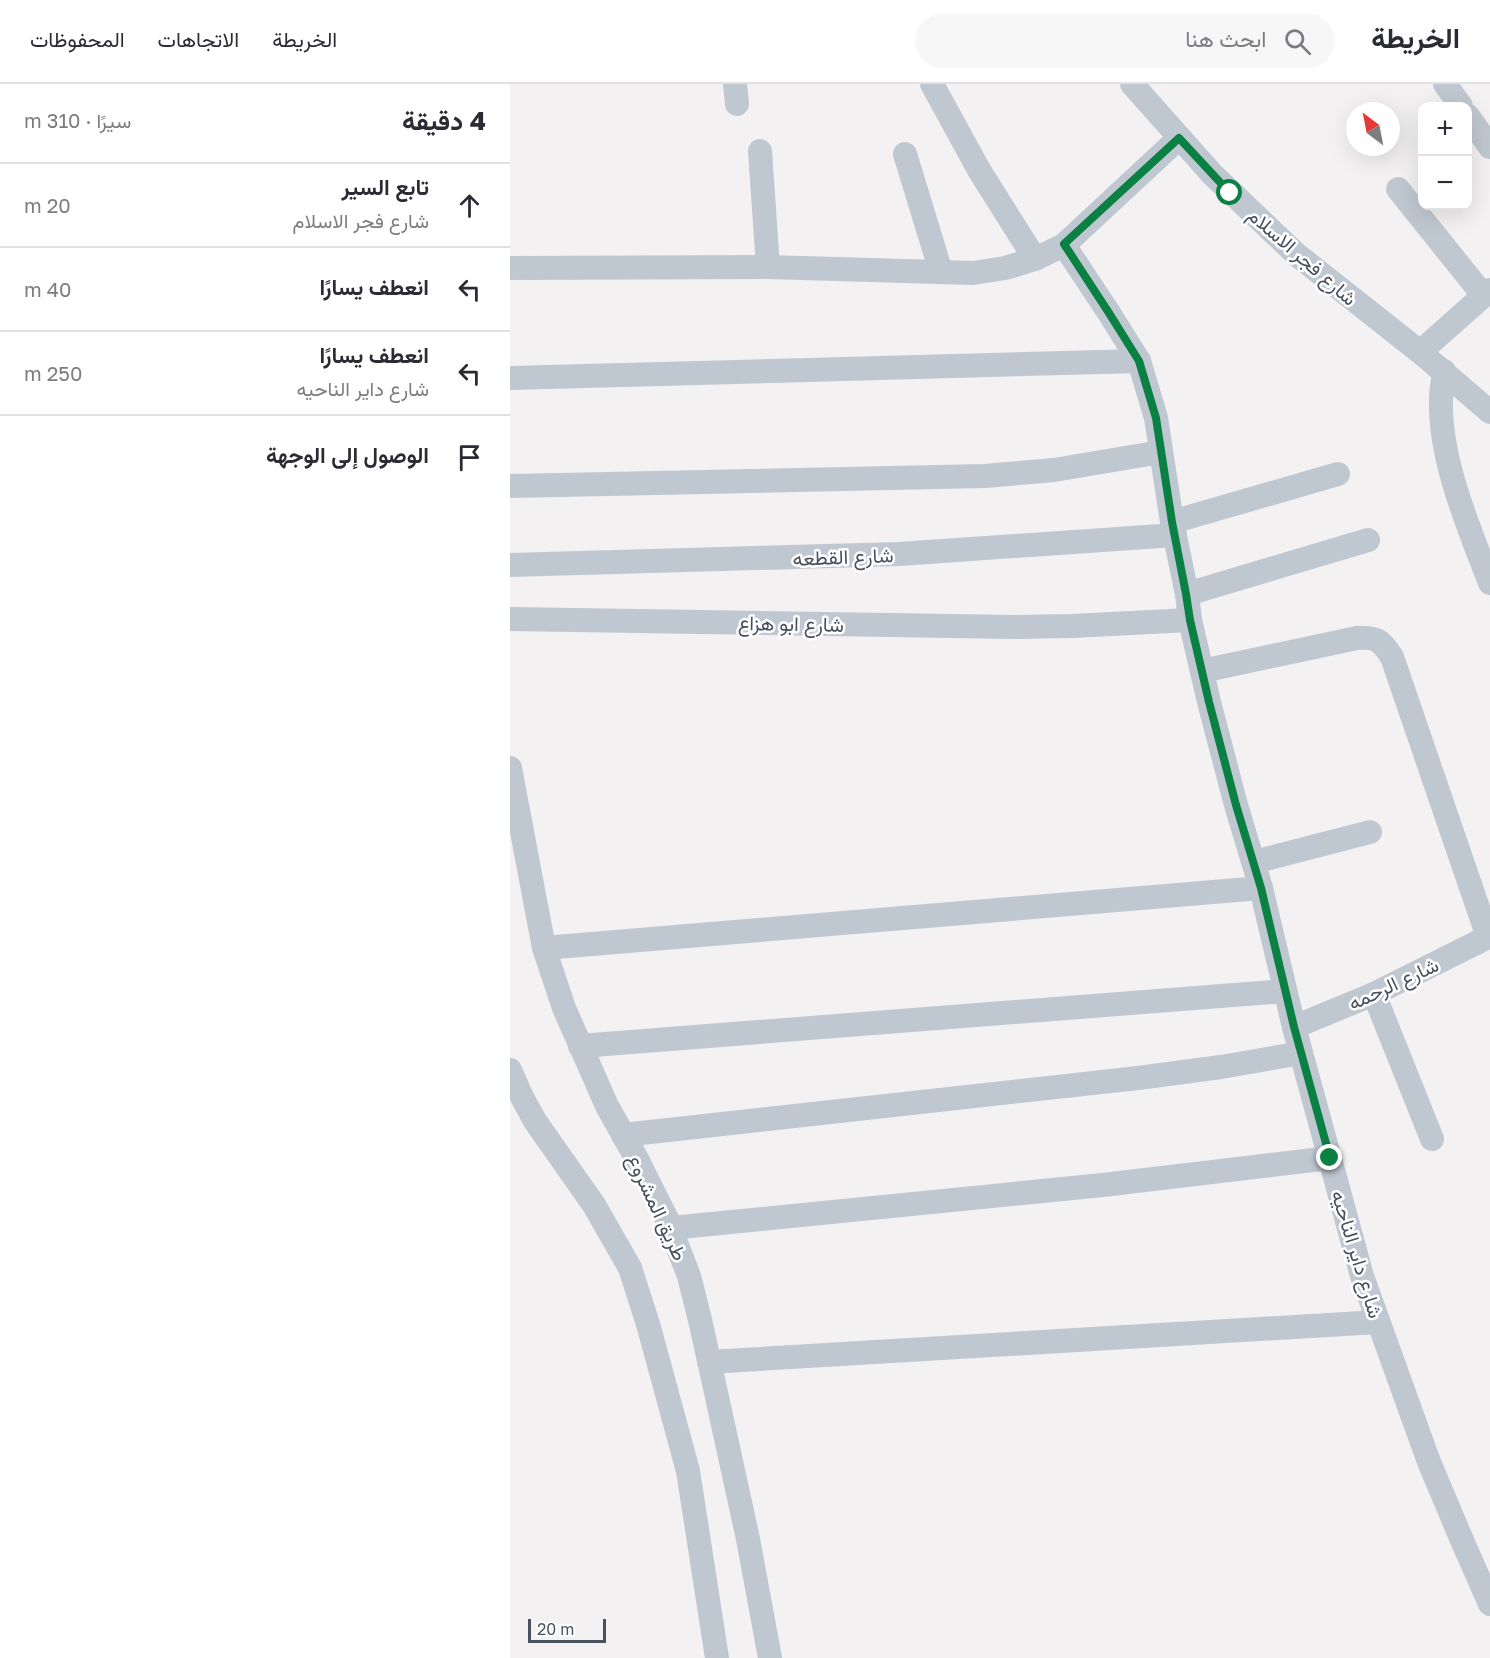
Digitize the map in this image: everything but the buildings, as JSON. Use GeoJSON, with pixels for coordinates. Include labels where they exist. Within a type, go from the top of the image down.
{"type":"FeatureCollection","features":[{"type":"Feature","properties":{"kind":"street"},"geometry":{"type":"LineString","coordinates":[[932,84],[979,170],[1035,259]]}},
{"type":"Feature","properties":{"kind":"street","name":"شارع فجر الاسلام"},"geometry":{"type":"LineString","coordinates":[[1132,84],[1230,193],[1296,254],[1444,371],[1490,412]]}},
{"type":"Feature","properties":{"kind":"street"},"geometry":{"type":"LineString","coordinates":[[1445,84],[1458,102]]}},
{"type":"Feature","properties":{"kind":"street"},"geometry":{"type":"LineString","coordinates":[[1472,123],[1490,147]]}},
{"type":"Feature","properties":{"kind":"street"},"geometry":{"type":"LineString","coordinates":[[510,267],[768,267],[973,273],[994,270],[1035,259],[1064,244],[1179,138]]}},
{"type":"Feature","properties":{"kind":"street"},"geometry":{"type":"LineString","coordinates":[[760,151],[768,267]]}},
{"type":"Feature","properties":{"kind":"street"},"geometry":{"type":"LineString","coordinates":[[905,154],[941,272]]}},
{"type":"Feature","properties":{"kind":"street"},"geometry":{"type":"LineString","coordinates":[[1398,189],[1486,293],[1420,352]]}},
{"type":"Feature","properties":{"kind":"street","name":"شارع داير الناحيه"},"geometry":{"type":"LineString","coordinates":[[1064,244],[1139,361],[1156,418],[1173,529],[1202,671],[1228,776],[1261,888],[1294,1027],[1362,1276],[1430,1462],[1490,1604]]}},
{"type":"Feature","properties":{"kind":"street"},"geometry":{"type":"LineString","coordinates":[[510,378],[1139,361]]}},
{"type":"Feature","properties":{"kind":"street"},"geometry":{"type":"LineString","coordinates":[[1444,371],[1441,416],[1446,449],[1464,516],[1490,583]]}},
{"type":"Feature","properties":{"kind":"street"},"geometry":{"type":"LineString","coordinates":[[510,486],[985,476],[1053,470],[1161,452]]}},
{"type":"Feature","properties":{"kind":"street","name":"شارع القطعه"},"geometry":{"type":"LineString","coordinates":[[510,565],[899,554],[1173,529],[1338,474]]}},
{"type":"Feature","properties":{"kind":"street"},"geometry":{"type":"LineString","coordinates":[[1186,594],[1368,540]]}},
{"type":"Feature","properties":{"kind":"street","name":"شارع ابو هزاع"},"geometry":{"type":"LineString","coordinates":[[510,619],[1015,627],[1190,620]]}},
{"type":"Feature","properties":{"kind":"street"},"geometry":{"type":"LineString","coordinates":[[1202,671],[1357,638],[1372,637],[1383,643],[1392,657],[1489,936]]}},
{"type":"Feature","properties":{"kind":"street","name":"طريق المشروع"},"geometry":{"type":"LineString","coordinates":[[510,768],[544,948],[564,1008],[607,1106],[671,1228],[689,1275],[748,1539],[770,1658]]}},
{"type":"Feature","properties":{"kind":"street"},"geometry":{"type":"LineString","coordinates":[[1254,862],[1370,832]]}},
{"type":"Feature","properties":{"kind":"street"},"geometry":{"type":"LineString","coordinates":[[544,948],[1261,888]]}},
{"type":"Feature","properties":{"kind":"street","name":"شارع الرحمه"},"geometry":{"type":"LineString","coordinates":[[1294,1027],[1374,994],[1489,936]]}},
{"type":"Feature","properties":{"kind":"street"},"geometry":{"type":"LineString","coordinates":[[580,1046],[1285,991]]}},
{"type":"Feature","properties":{"kind":"street"},"geometry":{"type":"LineString","coordinates":[[1374,994],[1432,1139]]}},
{"type":"Feature","properties":{"kind":"street"},"geometry":{"type":"LineString","coordinates":[[623,1135],[1138,1078],[1301,1053]]}},
{"type":"Feature","properties":{"kind":"street"},"geometry":{"type":"LineString","coordinates":[[510,1070],[535,1121],[594,1205],[630,1268],[648,1324],[688,1471],[717,1658]]}},
{"type":"Feature","properties":{"kind":"street"},"geometry":{"type":"LineString","coordinates":[[671,1228],[1103,1185],[1330,1158]]}},
{"type":"Feature","properties":{"kind":"street"},"geometry":{"type":"LineString","coordinates":[[709,1362],[1378,1322]]}},
{"type":"Feature","properties":{"kind":"route"},"geometry":{"type":"LineString","coordinates":[[1230,193],[1179,138],[1064,244],[1139,361],[1156,418],[1190,620],[1209,702],[1261,888],[1294,1027],[1330,1158]]}}]}
